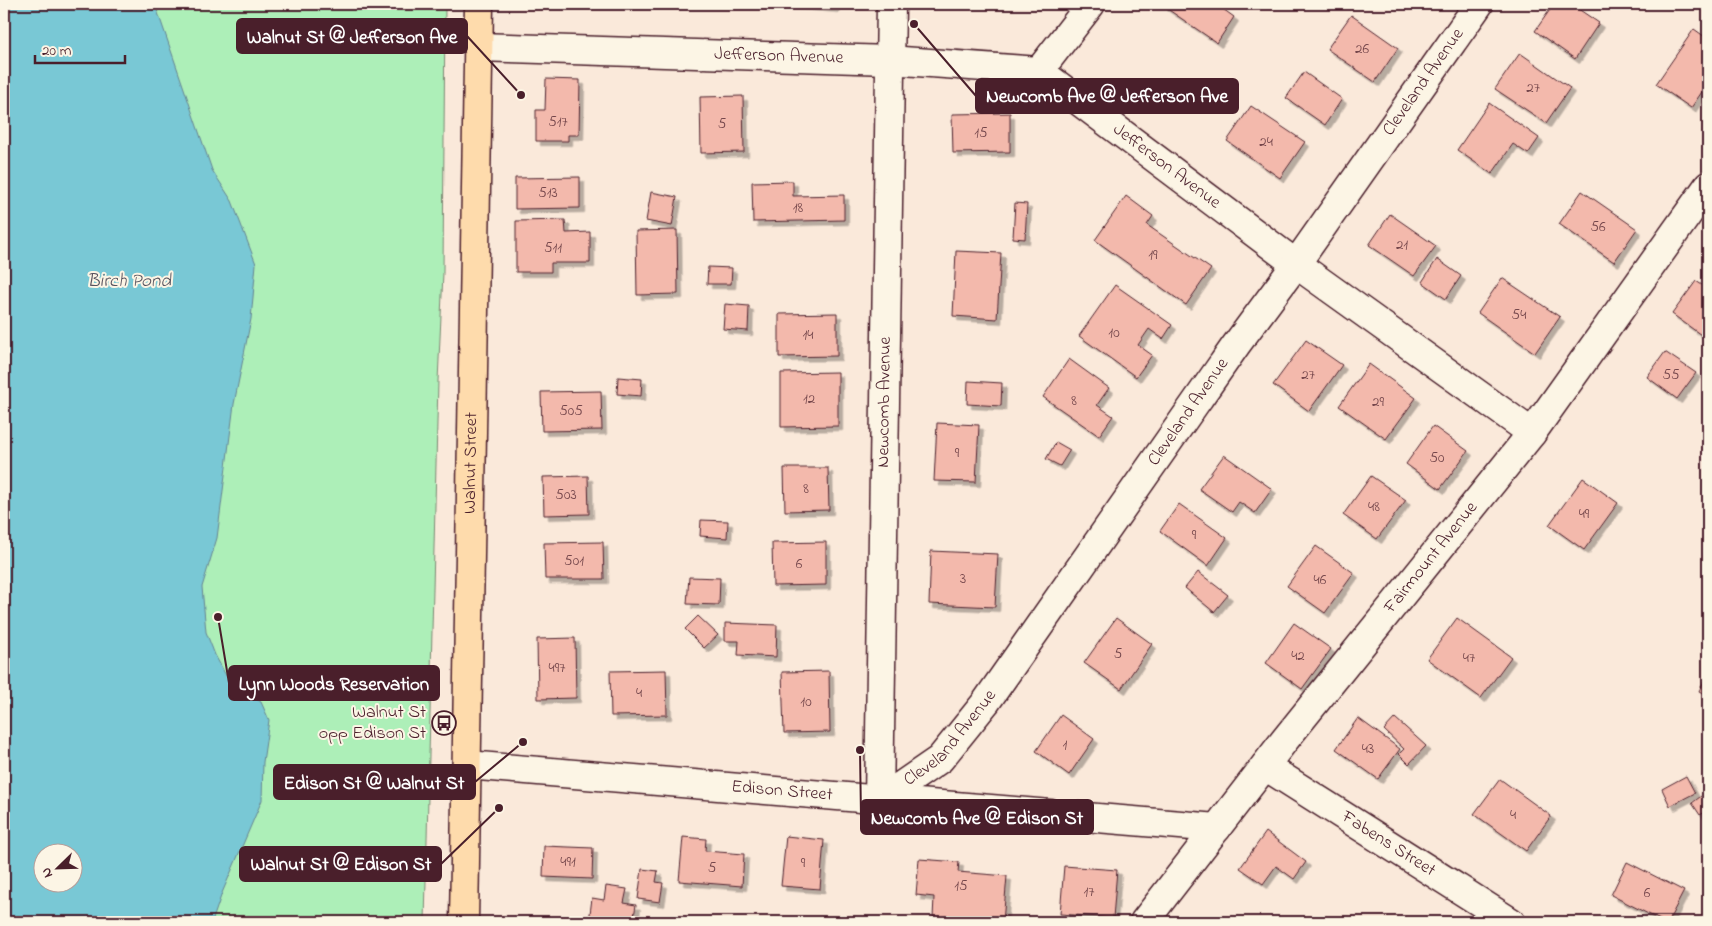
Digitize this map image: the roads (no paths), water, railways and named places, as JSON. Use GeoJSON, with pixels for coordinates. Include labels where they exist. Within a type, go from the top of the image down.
{"type":"FeatureCollection","features":[{"type":"Feature","properties":{"kind":"main road","name":"Walnut Street"},"geometry":{"type":"LineString","coordinates":[[464,922],[478,4]]}},
{"type":"Feature","properties":{"kind":"street","name":"Newcomb Avenue"},"geometry":{"type":"LineString","coordinates":[[879,801],[891,4]]}},
{"type":"Feature","properties":{"kind":"street"},"geometry":{"type":"LineString","coordinates":[[1039,70],[1091,4]]}},
{"type":"Feature","properties":{"kind":"street","name":"Cleveland Avenue"},"geometry":{"type":"LineString","coordinates":[[879,801],[940,759],[986,702],[1236,345],[1296,264],[1480,4]]}},
{"type":"Feature","properties":{"kind":"street","name":"Jefferson Avenue"},"geometry":{"type":"LineString","coordinates":[[478,47],[889,60],[1039,70],[1296,264],[1532,433]]}},
{"type":"Feature","properties":{"kind":"street","name":"Fairmount Avenue"},"geometry":{"type":"LineString","coordinates":[[1144,922],[1265,766],[1532,433],[1708,186]]}},
{"type":"Feature","properties":{"kind":"street","name":"Edison Street"},"geometry":{"type":"LineString","coordinates":[[467,765],[1217,828]]}},
{"type":"Feature","properties":{"kind":"street","name":"Fabens Street"},"geometry":{"type":"LineString","coordinates":[[1265,766],[1512,922]]}},
{"type":"Feature","properties":{"kind":"water","name":"Birch Pond"},"geometry":{"type":"Polygon","coordinates":[[[4,4],[155,4],[212,170],[232,201],[256,264],[251,319],[234,404],[217,538],[202,587],[206,632],[215,655],[230,683],[261,702],[269,720],[263,762],[262,800],[222,893],[212,922],[4,922],[4,4]]]}},
{"type":"Feature","properties":{"kind":"place","name":"Newcomb Ave @ Jefferson Ave"},"geometry":{"type":"Point","coordinates":[914,24]}},
{"type":"Feature","properties":{"kind":"place","name":"Walnut St @ Jefferson Ave"},"geometry":{"type":"Point","coordinates":[521,95]}},
{"type":"Feature","properties":{"kind":"place","name":"Lynn Woods Reservation"},"geometry":{"type":"Point","coordinates":[218,617]}},
{"type":"Feature","properties":{"kind":"place","name":"Walnut St opp Edison St"},"geometry":{"type":"Point","coordinates":[444,723]}},
{"type":"Feature","properties":{"kind":"place","name":"Edison St @ Walnut St"},"geometry":{"type":"Point","coordinates":[523,742]}},
{"type":"Feature","properties":{"kind":"place","name":"Newcomb Ave @ Edison St"},"geometry":{"type":"Point","coordinates":[860,750]}},
{"type":"Feature","properties":{"kind":"place","name":"Walnut St @ Edison St"},"geometry":{"type":"Point","coordinates":[499,808]}}]}
